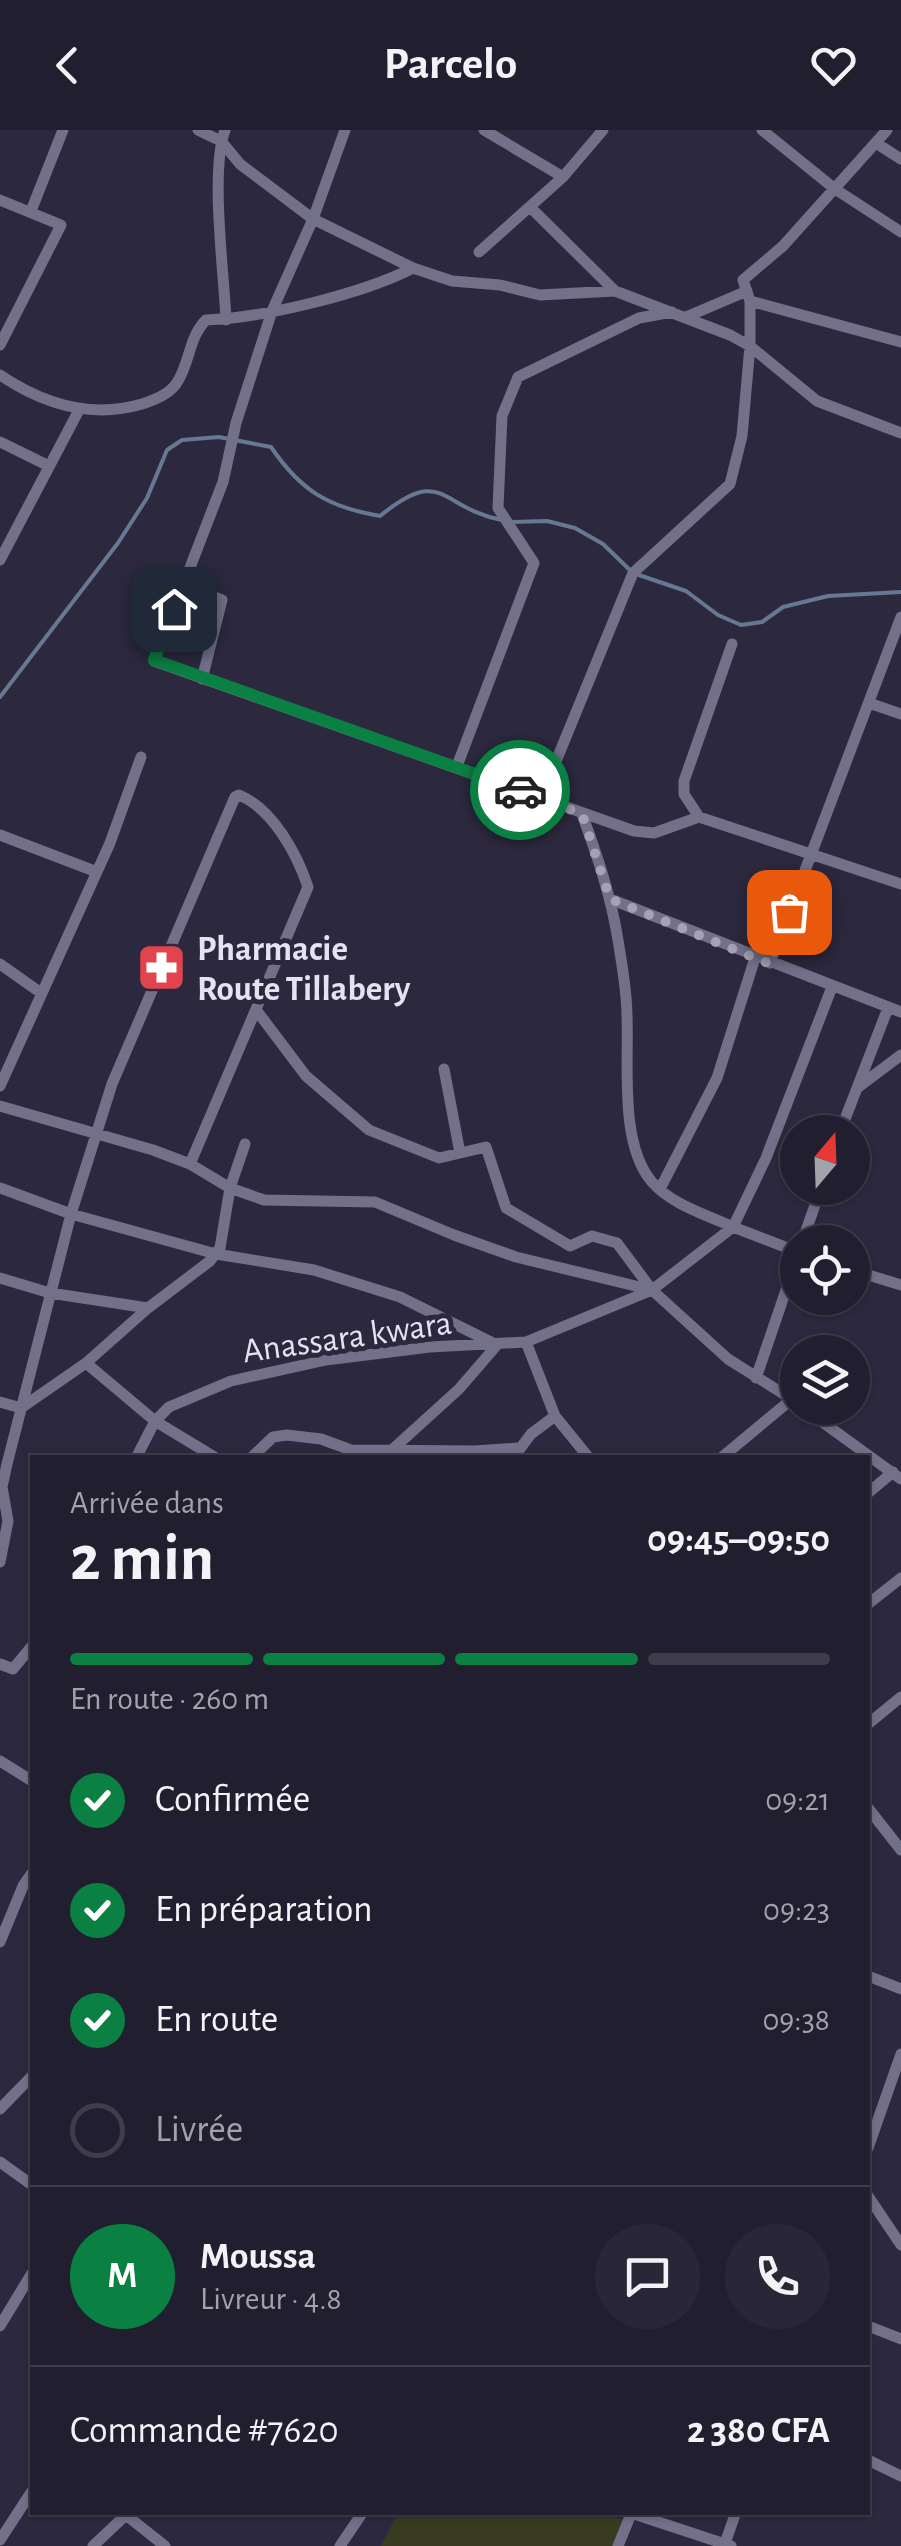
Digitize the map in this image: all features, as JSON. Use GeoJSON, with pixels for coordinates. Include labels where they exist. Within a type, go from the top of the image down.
{"type":"FeatureCollection","features":[{"type":"Feature","properties":{"kind":"street"},"geometry":{"type":"LineString","coordinates":[[32,210],[63,130]]}},
{"type":"Feature","properties":{"kind":"street"},"geometry":{"type":"LineString","coordinates":[[198,130],[223,135],[240,164],[313,219],[413,268],[452,281],[540,295],[615,292],[686,317],[750,346],[818,401],[901,432]]}},
{"type":"Feature","properties":{"kind":"street"},"geometry":{"type":"LineString","coordinates":[[345,130],[313,219],[272,311],[236,423],[228,468],[154,660],[634,832],[654,833],[699,818],[901,884]]}},
{"type":"Feature","properties":{"kind":"street"},"geometry":{"type":"LineString","coordinates":[[484,130],[563,177]]}},
{"type":"Feature","properties":{"kind":"street"},"geometry":{"type":"LineString","coordinates":[[480,252],[563,177],[603,130]]}},
{"type":"Feature","properties":{"kind":"street"},"geometry":{"type":"LineString","coordinates":[[762,130],[835,189],[901,232]]}},
{"type":"Feature","properties":{"kind":"street"},"geometry":{"type":"LineString","coordinates":[[541,798],[634,573],[730,484],[742,436],[750,346],[748,296],[743,280],[783,246],[887,130]]}},
{"type":"Feature","properties":{"kind":"street"},"geometry":{"type":"LineString","coordinates":[[223,135],[221,225],[226,320]]}},
{"type":"Feature","properties":{"kind":"street"},"geometry":{"type":"LineString","coordinates":[[876,143],[901,158]]}},
{"type":"Feature","properties":{"kind":"street"},"geometry":{"type":"LineString","coordinates":[[0,200],[61,225],[0,345]]}},
{"type":"Feature","properties":{"kind":"street"},"geometry":{"type":"LineString","coordinates":[[530,208],[615,292]]}},
{"type":"Feature","properties":{"kind":"street"},"geometry":{"type":"LineString","coordinates":[[0,375],[45,399],[79,410],[113,411],[158,399],[176,384],[197,329],[206,320],[272,311],[388,281],[413,268]]}},
{"type":"Feature","properties":{"kind":"street"},"geometry":{"type":"LineString","coordinates":[[686,317],[748,296],[901,342]]}},
{"type":"Feature","properties":{"kind":"street"},"geometry":{"type":"LineString","coordinates":[[457,766],[534,564],[498,508],[502,416],[518,377],[639,318],[672,312]]}},
{"type":"Feature","properties":{"kind":"street"},"geometry":{"type":"LineString","coordinates":[[0,560],[79,410]]}},
{"type":"Feature","properties":{"kind":"street"},"geometry":{"type":"LineString","coordinates":[[0,442],[50,466]]}},
{"type":"Feature","properties":{"kind":"street"},"geometry":{"type":"LineString","coordinates":[[184,583],[222,600],[202,679]]}},
{"type":"Feature","properties":{"kind":"street"},"geometry":{"type":"LineString","coordinates":[[770,964],[901,617]]}},
{"type":"Feature","properties":{"kind":"street"},"geometry":{"type":"LineString","coordinates":[[699,818],[684,794],[684,781],[732,644]]}},
{"type":"Feature","properties":{"kind":"street"},"geometry":{"type":"LineString","coordinates":[[870,702],[901,714]]}},
{"type":"Feature","properties":{"kind":"street"},"geometry":{"type":"LineString","coordinates":[[0,1086],[97,872],[141,758]]}},
{"type":"Feature","properties":{"kind":"street"},"geometry":{"type":"LineString","coordinates":[[0,1562],[8,1521],[1,1490],[94,1132],[227,814],[239,796],[256,804],[267,816],[302,868],[308,887],[190,1164]]}},
{"type":"Feature","properties":{"kind":"street"},"geometry":{"type":"LineString","coordinates":[[582,814],[610,899],[627,1011],[626,1066],[635,1144],[645,1171],[660,1189],[732,1228],[780,1246]]}},
{"type":"Feature","properties":{"kind":"street"},"geometry":{"type":"LineString","coordinates":[[0,835],[97,872]]}},
{"type":"Feature","properties":{"kind":"street"},"geometry":{"type":"LineString","coordinates":[[610,899],[901,1012]]}},
{"type":"Feature","properties":{"kind":"street"},"geometry":{"type":"LineString","coordinates":[[660,1189],[717,1078],[755,958]]}},
{"type":"Feature","properties":{"kind":"street"},"geometry":{"type":"LineString","coordinates":[[0,964],[42,993]]}},
{"type":"Feature","properties":{"kind":"street"},"geometry":{"type":"LineString","coordinates":[[732,1228],[760,1172],[832,987]]}},
{"type":"Feature","properties":{"kind":"street"},"geometry":{"type":"LineString","coordinates":[[847,1115],[888,1008]]}},
{"type":"Feature","properties":{"kind":"street"},"geometry":{"type":"LineString","coordinates":[[257,1011],[306,1076],[370,1130],[439,1158],[486,1147],[506,1208],[570,1246],[592,1236],[617,1244],[652,1290],[728,1359],[780,1392]]}},
{"type":"Feature","properties":{"kind":"street"},"geometry":{"type":"LineString","coordinates":[[857,1088],[901,1054]]}},
{"type":"Feature","properties":{"kind":"street"},"geometry":{"type":"LineString","coordinates":[[444,1069],[460,1153]]}},
{"type":"Feature","properties":{"kind":"street"},"geometry":{"type":"LineString","coordinates":[[0,1106],[129,1141],[190,1164],[230,1188],[264,1200],[375,1202],[516,1257],[652,1290]]}},
{"type":"Feature","properties":{"kind":"street"},"geometry":{"type":"LineString","coordinates":[[21,1408],[86,1363],[216,1254],[230,1188],[245,1144]]}},
{"type":"Feature","properties":{"kind":"street"},"geometry":{"type":"LineString","coordinates":[[0,1188],[70,1214],[216,1254],[314,1270],[400,1298],[497,1345],[476,1372],[386,1455]]}},
{"type":"Feature","properties":{"kind":"street","name":"Anassara kwara"},"geometry":{"type":"LineString","coordinates":[[155,1421],[169,1407],[190,1397],[264,1372],[430,1347],[526,1342],[652,1290],[732,1228]]}},
{"type":"Feature","properties":{"kind":"street"},"geometry":{"type":"LineString","coordinates":[[870,1276],[901,1286]]}},
{"type":"Feature","properties":{"kind":"street"},"geometry":{"type":"LineString","coordinates":[[0,1278],[50,1294],[148,1308]]}},
{"type":"Feature","properties":{"kind":"street"},"geometry":{"type":"LineString","coordinates":[[756,1378],[780,1307]]}},
{"type":"Feature","properties":{"kind":"street"},"geometry":{"type":"LineString","coordinates":[[526,1342],[555,1416],[587,1455]]}},
{"type":"Feature","properties":{"kind":"street"},"geometry":{"type":"LineString","coordinates":[[86,1363],[155,1421],[211,1455]]}},
{"type":"Feature","properties":{"kind":"street"},"geometry":{"type":"LineString","coordinates":[[0,1402],[21,1408]]}},
{"type":"Feature","properties":{"kind":"street"},"geometry":{"type":"LineString","coordinates":[[253,1455],[274,1437],[287,1435],[321,1439],[351,1450],[516,1453],[555,1416]]}},
{"type":"Feature","properties":{"kind":"street"},"geometry":{"type":"LineString","coordinates":[[725,1455],[780,1416]]}},
{"type":"Feature","properties":{"kind":"street"},"geometry":{"type":"LineString","coordinates":[[138,1455],[155,1421]]}},
{"type":"Feature","properties":{"kind":"street"},"geometry":{"type":"LineString","coordinates":[[828,1425],[869,1455]]}},
{"type":"Feature","properties":{"kind":"street"},"geometry":{"type":"LineString","coordinates":[[870,1456],[897,1476],[870,1491]]}},
{"type":"Feature","properties":{"kind":"street"},"geometry":{"type":"LineString","coordinates":[[870,1602],[901,1578]]}},
{"type":"Feature","properties":{"kind":"street"},"geometry":{"type":"LineString","coordinates":[[0,1664],[13,1668],[30,1648]]}},
{"type":"Feature","properties":{"kind":"street"},"geometry":{"type":"LineString","coordinates":[[870,1722],[901,1697]]}},
{"type":"Feature","properties":{"kind":"street"},"geometry":{"type":"LineString","coordinates":[[0,1760],[30,1780]]}},
{"type":"Feature","properties":{"kind":"street"},"geometry":{"type":"LineString","coordinates":[[870,1811],[901,1850]]}},
{"type":"Feature","properties":{"kind":"street"},"geometry":{"type":"LineString","coordinates":[[0,1942],[30,1876]]}},
{"type":"Feature","properties":{"kind":"street"},"geometry":{"type":"LineString","coordinates":[[870,1977],[901,1989]]}},
{"type":"Feature","properties":{"kind":"street"},"geometry":{"type":"LineString","coordinates":[[873,2117],[898,2070],[901,2054]]}},
{"type":"Feature","properties":{"kind":"street"},"geometry":{"type":"LineString","coordinates":[[0,2109],[30,2078]]}},
{"type":"Feature","properties":{"kind":"street"},"geometry":{"type":"LineString","coordinates":[[0,2162],[30,2184]]}},
{"type":"Feature","properties":{"kind":"street"},"geometry":{"type":"LineString","coordinates":[[870,2199],[901,2245]]}},
{"type":"Feature","properties":{"kind":"street"},"geometry":{"type":"LineString","coordinates":[[0,2326],[30,2279]]}},
{"type":"Feature","properties":{"kind":"street"},"geometry":{"type":"LineString","coordinates":[[870,2327],[901,2339]]}},
{"type":"Feature","properties":{"kind":"street"},"geometry":{"type":"LineString","coordinates":[[870,2461],[901,2476]]}},
{"type":"Feature","properties":{"kind":"street"},"geometry":{"type":"LineString","coordinates":[[0,2540],[30,2493]]}},
{"type":"Feature","properties":{"kind":"street"},"geometry":{"type":"LineString","coordinates":[[93,2546],[127,2515]]}},
{"type":"Feature","properties":{"kind":"street"},"geometry":{"type":"LineString","coordinates":[[129,2515],[165,2546]]}},
{"type":"Feature","properties":{"kind":"street"},"geometry":{"type":"LineString","coordinates":[[340,2546],[361,2515]]}},
{"type":"Feature","properties":{"kind":"street"},"geometry":{"type":"LineString","coordinates":[[618,2546],[629,2515]]}},
{"type":"Feature","properties":{"kind":"street"},"geometry":{"type":"LineString","coordinates":[[636,2515],[727,2545],[735,2515]]}},
{"type":"Feature","properties":{"kind":"green space"},"geometry":{"type":"Polygon","coordinates":[[[397,2515],[610,2515],[624,2520],[614,2546],[381,2546],[397,2515]]]}},
{"type":"Feature","properties":{"kind":"waterway"},"geometry":{"type":"LineString","coordinates":[[0,697],[118,543],[147,498],[167,450],[182,440],[219,437],[271,447],[305,486],[345,508],[380,516],[401,501],[430,491],[502,520]]}},
{"type":"Feature","properties":{"kind":"waterway"},"geometry":{"type":"LineString","coordinates":[[512,522],[547,521],[575,528],[603,544],[633,573],[686,591],[718,615],[741,625],[762,622],[783,607],[828,596],[901,592]]}},
{"type":"Feature","properties":{"kind":"way so far"},"geometry":{"type":"LineString","coordinates":[[520,790],[582,814],[610,899],[770,964],[789,912]]}},
{"type":"Feature","properties":{"kind":"place","name":"Pharmacie Route Tillabery"},"geometry":{"type":"Point","coordinates":[162,968]}},
{"type":"Feature","properties":{"kind":"route"},"geometry":{"type":"LineString","coordinates":[[174,609],[154,660],[520,790]]}}]}
